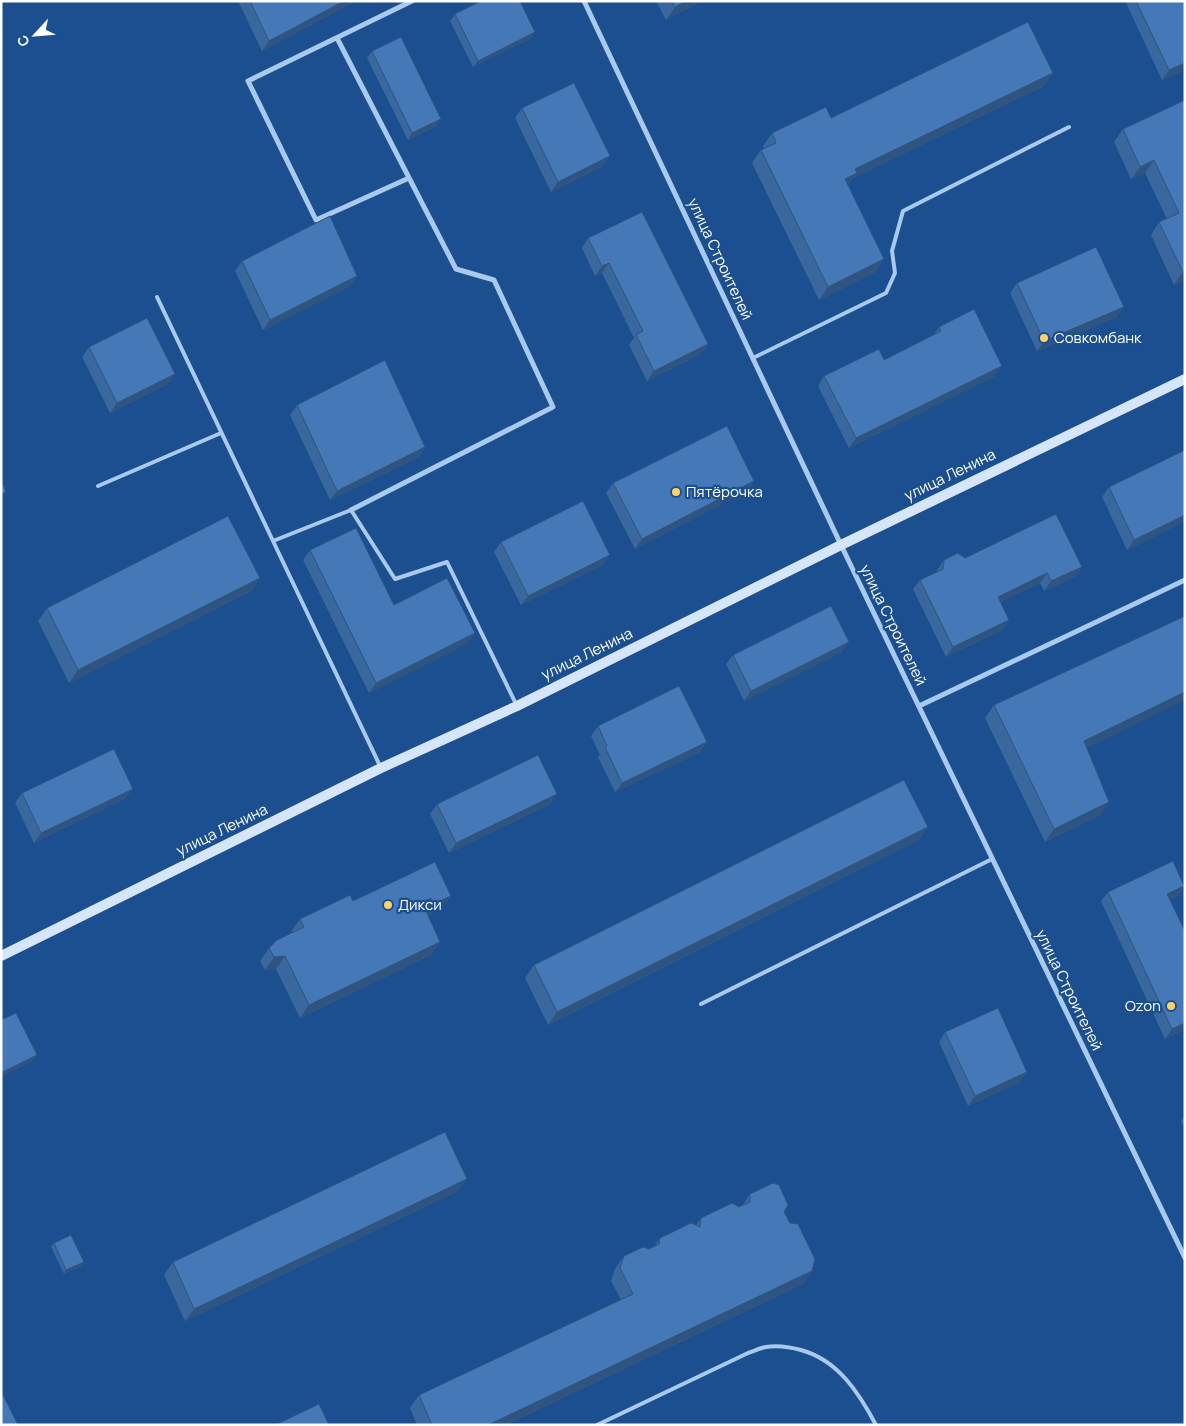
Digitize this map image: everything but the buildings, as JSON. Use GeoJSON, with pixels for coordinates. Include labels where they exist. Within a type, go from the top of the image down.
{"type":"FeatureCollection","features":[{"type":"Feature","properties":{"kind":"main road","name":"улица Ленина"},"geometry":{"type":"LineString","coordinates":[[1,956],[381,768],[517,706],[841,544],[1185,379]]}},
{"type":"Feature","properties":{"kind":"street"},"geometry":{"type":"LineString","coordinates":[[409,178],[316,220],[248,81],[412,1]]}},
{"type":"Feature","properties":{"kind":"street","name":"улица Строителей"},"geometry":{"type":"LineString","coordinates":[[584,1],[918,706],[1185,1258]]}},
{"type":"Feature","properties":{"kind":"street"},"geometry":{"type":"LineString","coordinates":[[337,38],[456,269],[494,280],[553,408],[352,510]]}},
{"type":"Feature","properties":{"kind":"street"},"geometry":{"type":"LineString","coordinates":[[918,706],[1185,580]]}},
{"type":"Feature","properties":{"kind":"lane"},"geometry":{"type":"LineString","coordinates":[[753,358],[886,293],[895,273],[892,251],[903,212],[1070,127]]}},
{"type":"Feature","properties":{"kind":"lane"},"geometry":{"type":"LineString","coordinates":[[157,297],[381,768]]}},
{"type":"Feature","properties":{"kind":"lane"},"geometry":{"type":"LineString","coordinates":[[98,486],[221,433]]}},
{"type":"Feature","properties":{"kind":"lane"},"geometry":{"type":"LineString","coordinates":[[273,542],[352,510],[396,579],[447,562],[517,706]]}},
{"type":"Feature","properties":{"kind":"lane"},"geometry":{"type":"LineString","coordinates":[[701,1004],[992,859]]}},
{"type":"Feature","properties":{"kind":"lane"},"geometry":{"type":"LineString","coordinates":[[597,1425],[748,1353],[767,1347],[789,1346],[815,1354],[838,1370],[862,1400],[876,1425]]}},
{"type":"Feature","properties":{"kind":"place","name":"Совкомбанк"},"geometry":{"type":"Point","coordinates":[1044,338]}},
{"type":"Feature","properties":{"kind":"place","name":"Пятёрочка"},"geometry":{"type":"Point","coordinates":[676,492]}},
{"type":"Feature","properties":{"kind":"place","name":"Дикси"},"geometry":{"type":"Point","coordinates":[388,905]}},
{"type":"Feature","properties":{"kind":"place","name":"Ozon"},"geometry":{"type":"Point","coordinates":[1171,1006]}}]}
